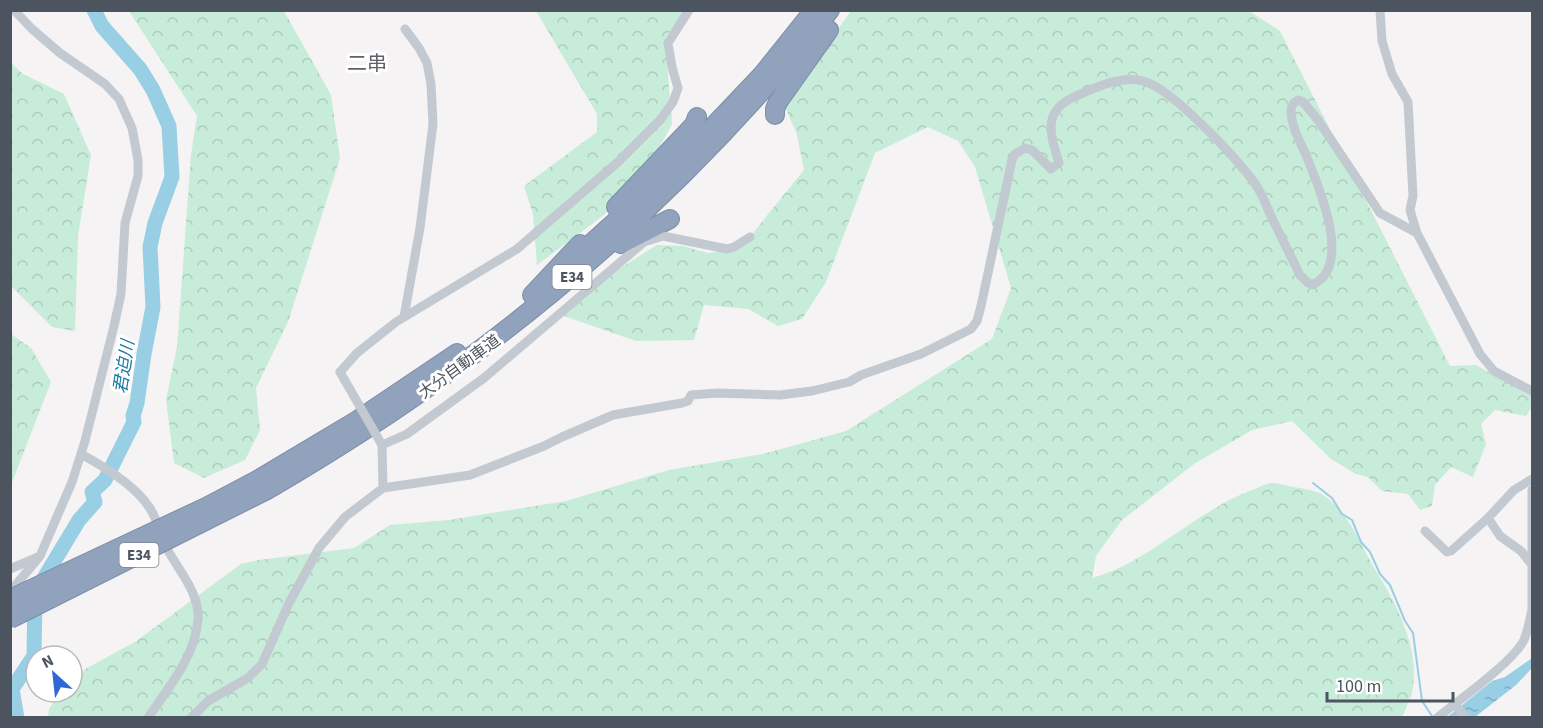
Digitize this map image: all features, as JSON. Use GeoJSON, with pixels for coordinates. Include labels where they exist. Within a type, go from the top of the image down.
{"type":"FeatureCollection","features":[{"type":"Feature","properties":{"kind":"highway","name":"大分自動車道"},"geometry":{"type":"LineString","coordinates":[[535,300],[666,176],[762,75],[814,10]]}},
{"type":"Feature","properties":{"kind":"highway","name":"大分自動車道"},"geometry":{"type":"LineString","coordinates":[[10,619],[364,432],[425,392],[535,300],[611,244],[674,185],[771,83],[830,10]]}},
{"type":"Feature","properties":{"kind":"highway"},"geometry":{"type":"LineString","coordinates":[[775,115],[778,102],[842,10]]}},
{"type":"Feature","properties":{"kind":"highway"},"geometry":{"type":"LineString","coordinates":[[535,300],[694,125],[697,117]]}},
{"type":"Feature","properties":{"kind":"highway"},"geometry":{"type":"LineString","coordinates":[[535,300],[620,245],[670,219]]}},
{"type":"Feature","properties":{"kind":"highway","name":"大分自動車道"},"geometry":{"type":"LineString","coordinates":[[10,599],[196,512],[263,485]]}},
{"type":"Feature","properties":{"kind":"street"},"geometry":{"type":"LineString","coordinates":[[10,592],[40,556],[72,482],[81,454],[121,294],[125,224],[138,176],[138,160],[132,128],[119,99],[112,91],[60,53],[14,10]]}},
{"type":"Feature","properties":{"kind":"street"},"geometry":{"type":"LineString","coordinates":[[383,488],[382,445],[340,372],[357,353],[404,317],[517,249],[618,162],[661,119],[673,102],[678,88],[668,43],[689,10]]}},
{"type":"Feature","properties":{"kind":"street"},"geometry":{"type":"LineString","coordinates":[[1380,10],[1382,41],[1392,74],[1408,102],[1413,196],[1410,210],[1417,233],[1480,354],[1494,371],[1533,391]]}},
{"type":"Feature","properties":{"kind":"street"},"geometry":{"type":"LineString","coordinates":[[404,317],[420,228],[433,124],[431,84],[427,63],[405,29]]}},
{"type":"Feature","properties":{"kind":"street"},"geometry":{"type":"LineString","coordinates":[[191,717],[208,701],[248,678],[262,664],[289,603],[319,548],[345,517],[383,488],[470,475],[544,446],[613,415],[682,403],[691,395],[717,393],[780,395],[812,391],[849,382],[861,375],[921,354],[970,329],[977,321],[981,306],[1015,154],[1025,148],[1032,150],[1051,169],[1054,168],[1059,163],[1050,131],[1058,107],[1067,100],[1093,88],[1127,79],[1144,81],[1156,87],[1188,111],[1220,143],[1257,186],[1300,275],[1308,283],[1314,284],[1325,276],[1331,266],[1332,252],[1321,196],[1297,136],[1291,111],[1293,103],[1298,100],[1304,102],[1324,128],[1380,213],[1417,233]]}},
{"type":"Feature","properties":{"kind":"street"},"geometry":{"type":"LineString","coordinates":[[382,445],[407,434],[475,385],[644,242],[663,236],[727,249],[734,248],[750,237]]}},
{"type":"Feature","properties":{"kind":"street"},"geometry":{"type":"LineString","coordinates":[[81,454],[113,472],[149,507],[165,545],[188,583],[195,600],[198,622],[192,645],[177,675],[148,717]]}},
{"type":"Feature","properties":{"kind":"street"},"geometry":{"type":"LineString","coordinates":[[1425,531],[1447,552],[1451,551],[1488,518],[1514,490],[1533,478]]}},
{"type":"Feature","properties":{"kind":"street"},"geometry":{"type":"LineString","coordinates":[[1437,717],[1508,660],[1523,642],[1532,609],[1533,490]]}},
{"type":"Feature","properties":{"kind":"street"},"geometry":{"type":"LineString","coordinates":[[1488,518],[1500,536],[1521,551],[1532,565]]}},
{"type":"Feature","properties":{"kind":"street"},"geometry":{"type":"LineString","coordinates":[[10,569],[40,556]]}},
{"type":"Feature","properties":{"kind":"street"},"geometry":{"type":"LineString","coordinates":[[1455,704],[1466,717]]}},
{"type":"Feature","properties":{"kind":"green space"},"geometry":{"type":"Polygon","coordinates":[[[129,11],[284,11],[331,95],[340,158],[288,322],[256,388],[260,430],[245,460],[204,478],[174,463],[166,400],[177,347],[191,155],[197,116],[129,11]]]}},
{"type":"Feature","properties":{"kind":"green space"},"geometry":{"type":"Polygon","coordinates":[[[536,11],[685,11],[665,38],[672,124],[658,150],[604,215],[537,265],[533,214],[524,186],[597,132],[597,114],[536,11]]]}},
{"type":"Feature","properties":{"kind":"green space"},"geometry":{"type":"Polygon","coordinates":[[[851,11],[1249,11],[1280,31],[1450,366],[1476,365],[1532,396],[1532,407],[1526,416],[1495,410],[1481,424],[1486,444],[1473,477],[1451,467],[1435,485],[1432,506],[1420,510],[1408,494],[1382,491],[1368,477],[1356,474],[1331,459],[1292,421],[1252,430],[1194,464],[1122,520],[1096,556],[1092,578],[1133,561],[1231,499],[1270,483],[1320,493],[1335,505],[1349,523],[1400,615],[1410,643],[1414,673],[1411,695],[1402,717],[48,718],[52,704],[84,704],[84,670],[87,668],[135,642],[241,564],[354,548],[390,525],[449,520],[566,501],[669,470],[763,454],[846,431],[992,339],[1011,288],[975,167],[958,141],[928,127],[875,153],[826,282],[802,319],[778,326],[748,309],[704,305],[694,340],[636,341],[564,316],[611,274],[657,245],[683,246],[708,253],[740,249],[804,170],[797,135],[784,104],[851,11]]]}},
{"type":"Feature","properties":{"kind":"green space"},"geometry":{"type":"Polygon","coordinates":[[[10,62],[23,74],[64,94],[91,155],[78,236],[75,331],[52,327],[11,286],[10,62]]]}},
{"type":"Feature","properties":{"kind":"green space"},"geometry":{"type":"Polygon","coordinates":[[[11,334],[31,348],[51,382],[11,485],[11,334]]]}},
{"type":"Feature","properties":{"kind":"water"},"geometry":{"type":"Polygon","coordinates":[[[1532,658],[1532,668],[1516,685],[1475,717],[1446,718],[1492,681],[1505,677],[1532,658]]]}},
{"type":"Feature","properties":{"kind":"waterway","name":"君迫川"},"geometry":{"type":"LineString","coordinates":[[17,718],[12,689],[34,656],[35,593],[79,520],[95,502],[92,492],[105,480],[134,422],[133,416],[153,307],[150,247],[155,223],[172,177],[169,126],[153,90],[140,69],[102,26],[94,10]]}},
{"type":"Feature","properties":{"kind":"waterway"},"geometry":{"type":"LineString","coordinates":[[1313,483],[1332,498],[1342,514],[1352,520],[1361,542],[1370,552],[1380,574],[1390,585],[1405,621],[1413,633],[1422,701],[1432,716]]}},
{"type":"Feature","properties":{"kind":"district","name":"二串"},"geometry":{"type":"Point","coordinates":[367,63]}}]}
